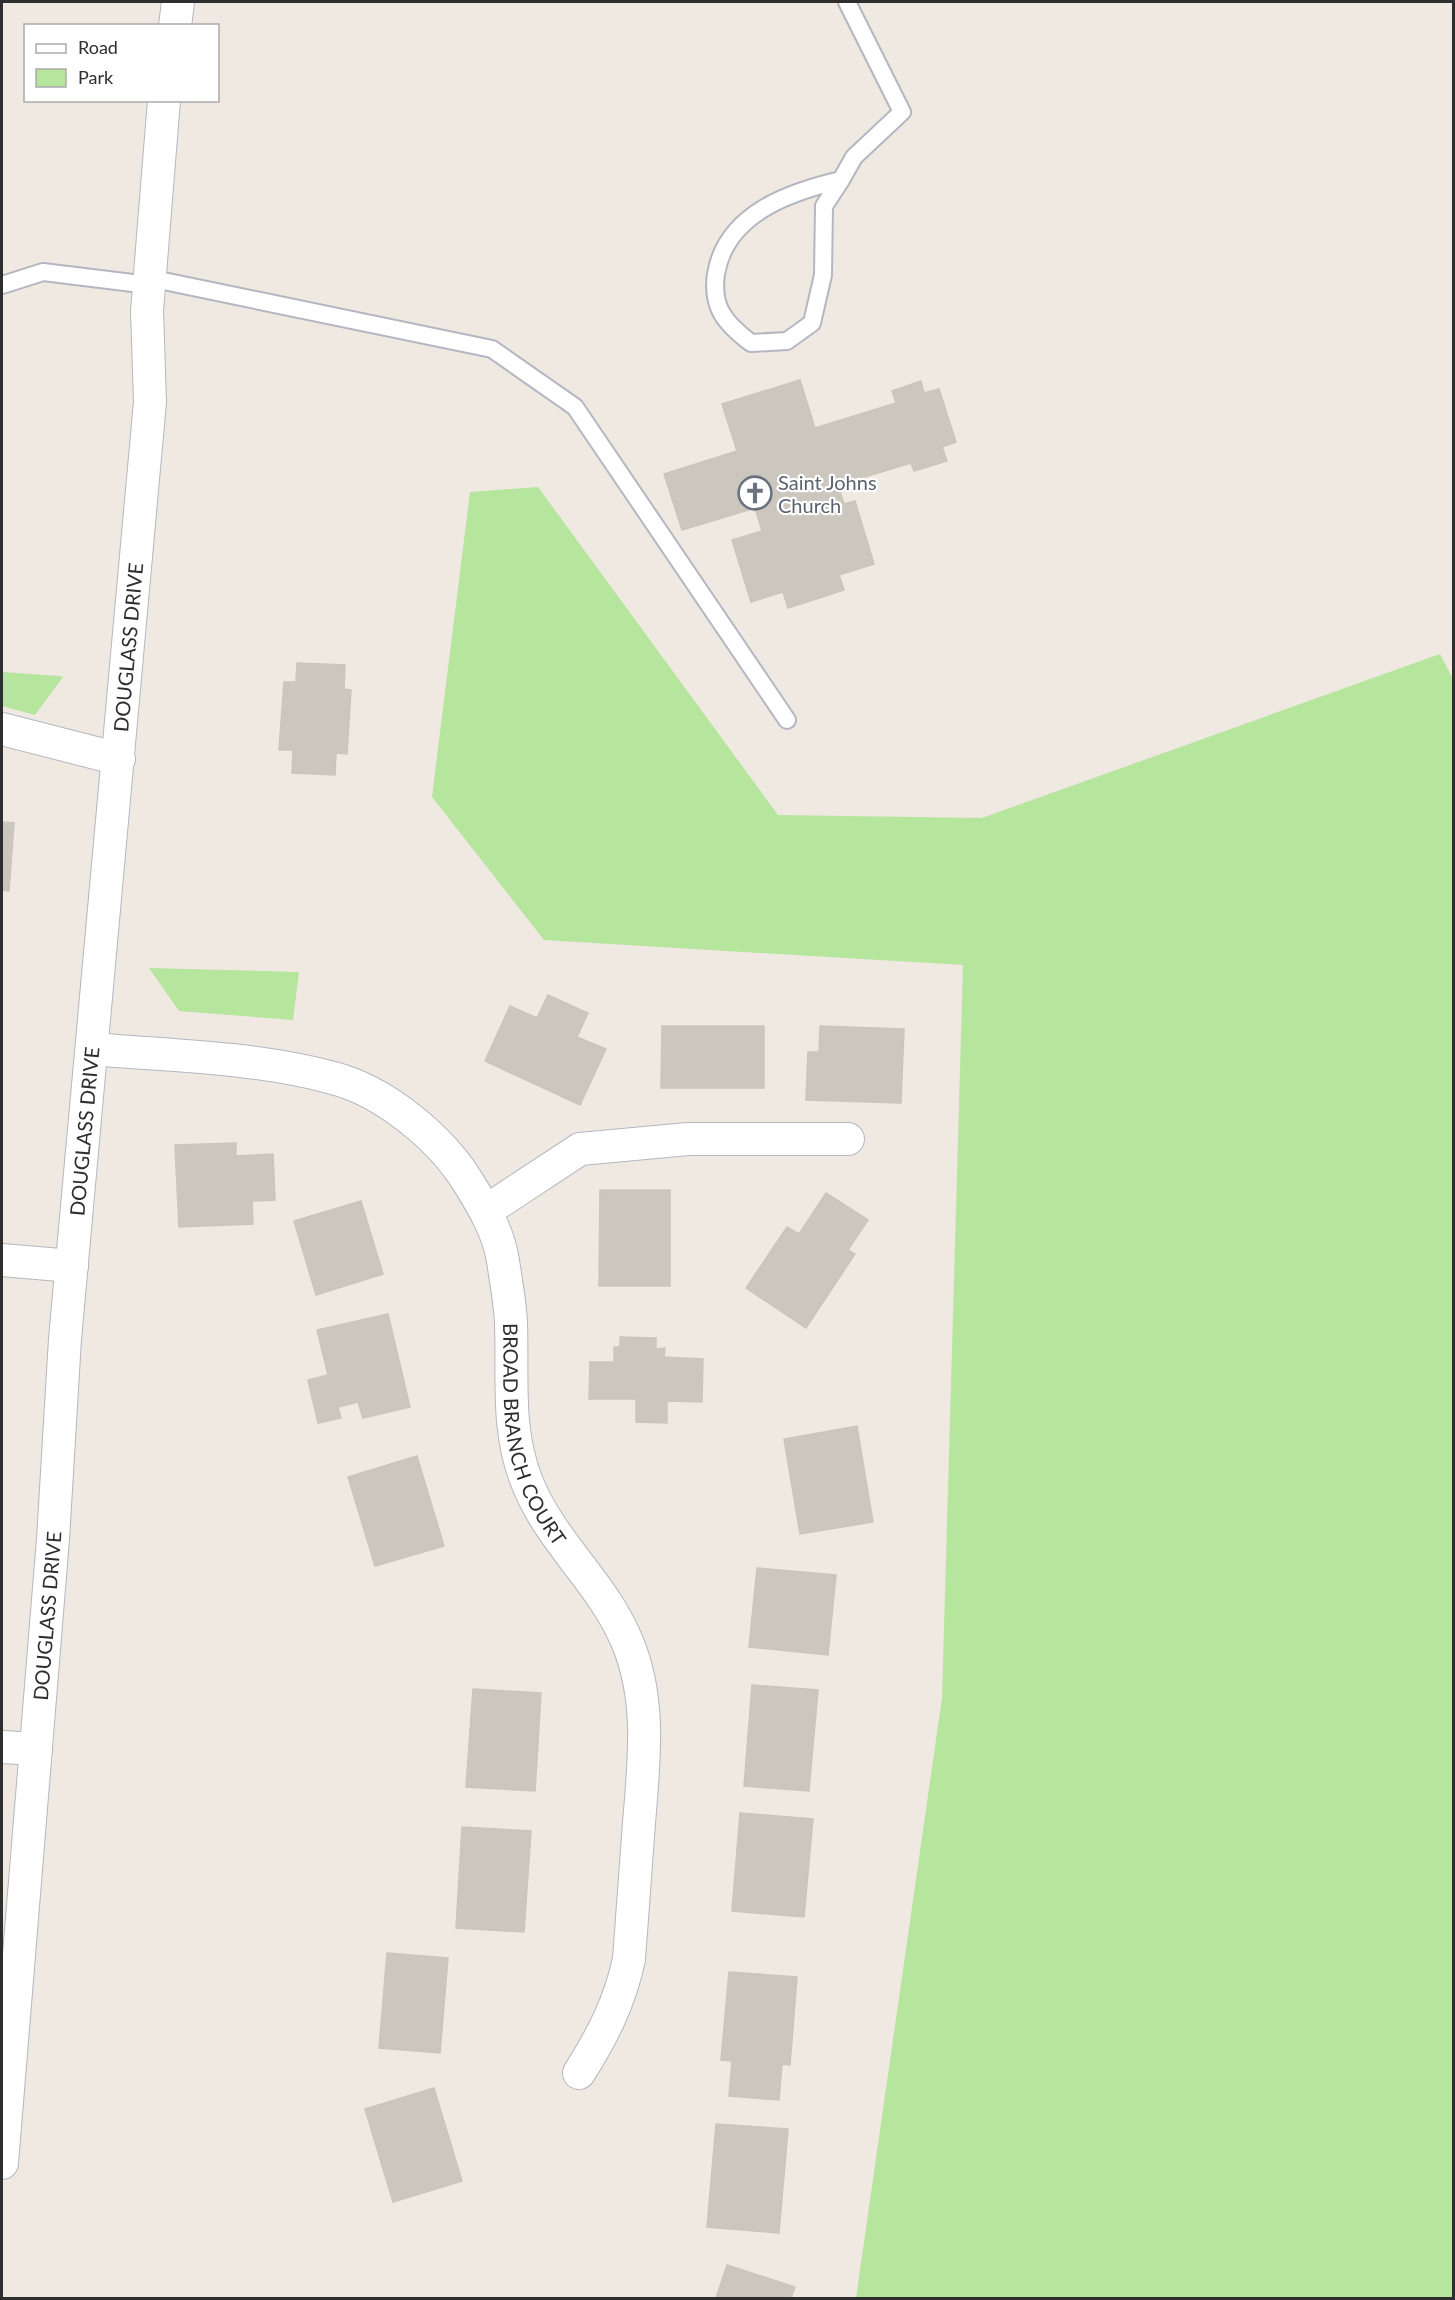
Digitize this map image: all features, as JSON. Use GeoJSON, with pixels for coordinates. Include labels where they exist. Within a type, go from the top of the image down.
{"type":"FeatureCollection","features":[{"type":"Feature","properties":{"kind":"street"},"geometry":{"type":"LineString","coordinates":[[175,24],[178,2]]}},
{"type":"Feature","properties":{"kind":"street","name":"DOUGLASS DRIVE"},"geometry":{"type":"LineString","coordinates":[[2,2163],[72,1266],[150,402],[147,311],[164,102]]}},
{"type":"Feature","properties":{"kind":"street"},"geometry":{"type":"LineString","coordinates":[[2,729],[119,759]]}},
{"type":"Feature","properties":{"kind":"street","name":"BROAD BRANCH COURT"},"geometry":{"type":"LineString","coordinates":[[93,1049],[265,1064],[336,1078],[384,1101],[425,1131],[460,1169],[486,1211],[502,1256],[511,1321],[512,1428],[523,1470],[547,1524],[599,1592],[626,1639],[640,1684],[646,1731],[629,1959],[623,1988],[604,2033],[579,2073]]}},
{"type":"Feature","properties":{"kind":"street"},"geometry":{"type":"LineString","coordinates":[[486,1211],[580,1149],[688,1139],[848,1139]]}},
{"type":"Feature","properties":{"kind":"street"},"geometry":{"type":"LineString","coordinates":[[2,1260],[72,1266]]}},
{"type":"Feature","properties":{"kind":"street"},"geometry":{"type":"LineString","coordinates":[[2,1747],[36,1749]]}},
{"type":"Feature","properties":{"kind":"lane"},"geometry":{"type":"LineString","coordinates":[[841,180],[799,190],[761,209],[735,231],[719,260],[714,292],[728,325],[751,343],[787,341],[812,324],[823,275],[824,206],[841,180],[854,157],[902,112],[846,2]]}},
{"type":"Feature","properties":{"kind":"lane"},"geometry":{"type":"LineString","coordinates":[[2,285],[43,272],[149,282],[492,349],[575,407],[787,720]]}},
{"type":"Feature","properties":{"kind":"green space"},"geometry":{"type":"Polygon","coordinates":[[[538,487],[778,815],[982,818],[1440,654],[1453,679],[1453,2298],[856,2298],[942,1698],[963,965],[544,940],[432,797],[470,492],[538,487]]]}},
{"type":"Feature","properties":{"kind":"green space"},"geometry":{"type":"Polygon","coordinates":[[[2,672],[63,677],[35,715],[2,706],[2,672]]]}},
{"type":"Feature","properties":{"kind":"green space"},"geometry":{"type":"Polygon","coordinates":[[[149,968],[299,972],[293,1020],[179,1011],[149,968]]]}},
{"type":"Feature","properties":{"kind":"building","name":"Saint Johns Church"},"geometry":{"type":"Polygon","coordinates":[[[800,380],[815,428],[896,403],[892,391],[921,381],[924,393],[939,389],[956,442],[942,447],[947,461],[914,471],[911,463],[838,485],[844,504],[855,501],[874,564],[839,575],[844,590],[788,608],[783,592],[751,602],[732,540],[762,531],[755,508],[682,530],[664,474],[737,451],[722,404],[800,380]]]}},
{"type":"Feature","properties":{"kind":"building"},"geometry":{"type":"Polygon","coordinates":[[[297,663],[345,665],[344,689],[351,690],[347,754],[336,753],[335,775],[292,773],[293,750],[279,750],[284,682],[296,682],[297,663]]]}},
{"type":"Feature","properties":{"kind":"building"},"geometry":{"type":"Polygon","coordinates":[[[2,822],[14,823],[9,891],[2,890],[2,822]]]}},
{"type":"Feature","properties":{"kind":"building"},"geometry":{"type":"Polygon","coordinates":[[[548,995],[588,1013],[577,1037],[606,1049],[580,1105],[485,1061],[510,1006],[537,1018],[548,995]]]}},
{"type":"Feature","properties":{"kind":"building"},"geometry":{"type":"Polygon","coordinates":[[[662,1026],[764,1026],[764,1088],[661,1088],[662,1026]]]}},
{"type":"Feature","properties":{"kind":"building"},"geometry":{"type":"Polygon","coordinates":[[[820,1026],[904,1029],[901,1103],[806,1100],[808,1052],[819,1052],[820,1026]]]}},
{"type":"Feature","properties":{"kind":"building"},"geometry":{"type":"Polygon","coordinates":[[[236,1143],[236,1156],[273,1154],[275,1200],[252,1201],[253,1224],[179,1227],[175,1145],[236,1143]]]}},
{"type":"Feature","properties":{"kind":"building"},"geometry":{"type":"Polygon","coordinates":[[[600,1190],[670,1190],[670,1286],[599,1286],[600,1190]]]}},
{"type":"Feature","properties":{"kind":"building"},"geometry":{"type":"Polygon","coordinates":[[[826,1193],[868,1220],[848,1250],[855,1254],[806,1328],[746,1288],[787,1227],[799,1234],[826,1193]]]}},
{"type":"Feature","properties":{"kind":"building"},"geometry":{"type":"Polygon","coordinates":[[[361,1201],[383,1274],[316,1295],[294,1221],[361,1201]]]}},
{"type":"Feature","properties":{"kind":"building"},"geometry":{"type":"Polygon","coordinates":[[[388,1314],[410,1407],[363,1418],[358,1402],[338,1407],[341,1418],[318,1423],[308,1380],[328,1375],[317,1330],[388,1314]]]}},
{"type":"Feature","properties":{"kind":"building"},"geometry":{"type":"Polygon","coordinates":[[[620,1337],[656,1338],[656,1349],[665,1348],[664,1357],[703,1359],[702,1402],[667,1401],[667,1423],[636,1422],[636,1399],[589,1399],[590,1362],[614,1362],[614,1347],[620,1347],[620,1337]]]}},
{"type":"Feature","properties":{"kind":"building"},"geometry":{"type":"Polygon","coordinates":[[[857,1426],[873,1522],[800,1534],[784,1439],[857,1426]]]}},
{"type":"Feature","properties":{"kind":"building"},"geometry":{"type":"Polygon","coordinates":[[[417,1456],[444,1546],[375,1566],[348,1477],[417,1456]]]}},
{"type":"Feature","properties":{"kind":"building"},"geometry":{"type":"Polygon","coordinates":[[[757,1568],[836,1575],[828,1655],[749,1647],[757,1568]]]}},
{"type":"Feature","properties":{"kind":"building"},"geometry":{"type":"Polygon","coordinates":[[[752,1685],[818,1690],[809,1791],[744,1786],[752,1685]]]}},
{"type":"Feature","properties":{"kind":"building"},"geometry":{"type":"Polygon","coordinates":[[[473,1689],[541,1693],[535,1791],[466,1787],[473,1689]]]}},
{"type":"Feature","properties":{"kind":"building"},"geometry":{"type":"Polygon","coordinates":[[[740,1813],[813,1819],[804,1917],[732,1911],[740,1813]]]}},
{"type":"Feature","properties":{"kind":"building"},"geometry":{"type":"Polygon","coordinates":[[[462,1827],[531,1831],[524,1932],[456,1928],[462,1827]]]}},
{"type":"Feature","properties":{"kind":"building"},"geometry":{"type":"Polygon","coordinates":[[[387,1953],[448,1958],[440,2053],[379,2048],[387,1953]]]}},
{"type":"Feature","properties":{"kind":"building"},"geometry":{"type":"Polygon","coordinates":[[[729,1972],[797,1977],[790,2065],[782,2064],[779,2100],[729,2096],[732,2061],[721,2060],[729,1972]]]}},
{"type":"Feature","properties":{"kind":"building"},"geometry":{"type":"Polygon","coordinates":[[[434,2088],[462,2181],[393,2202],[365,2109],[434,2088]]]}},
{"type":"Feature","properties":{"kind":"building"},"geometry":{"type":"Polygon","coordinates":[[[716,2124],[788,2129],[779,2233],[707,2227],[716,2124]]]}},
{"type":"Feature","properties":{"kind":"building"},"geometry":{"type":"Polygon","coordinates":[[[727,2265],[795,2287],[791,2298],[716,2298],[727,2265]]]}},
{"type":"Feature","properties":{"kind":"place","name":"Saint Johns Church"},"geometry":{"type":"Point","coordinates":[755,493]}}]}
